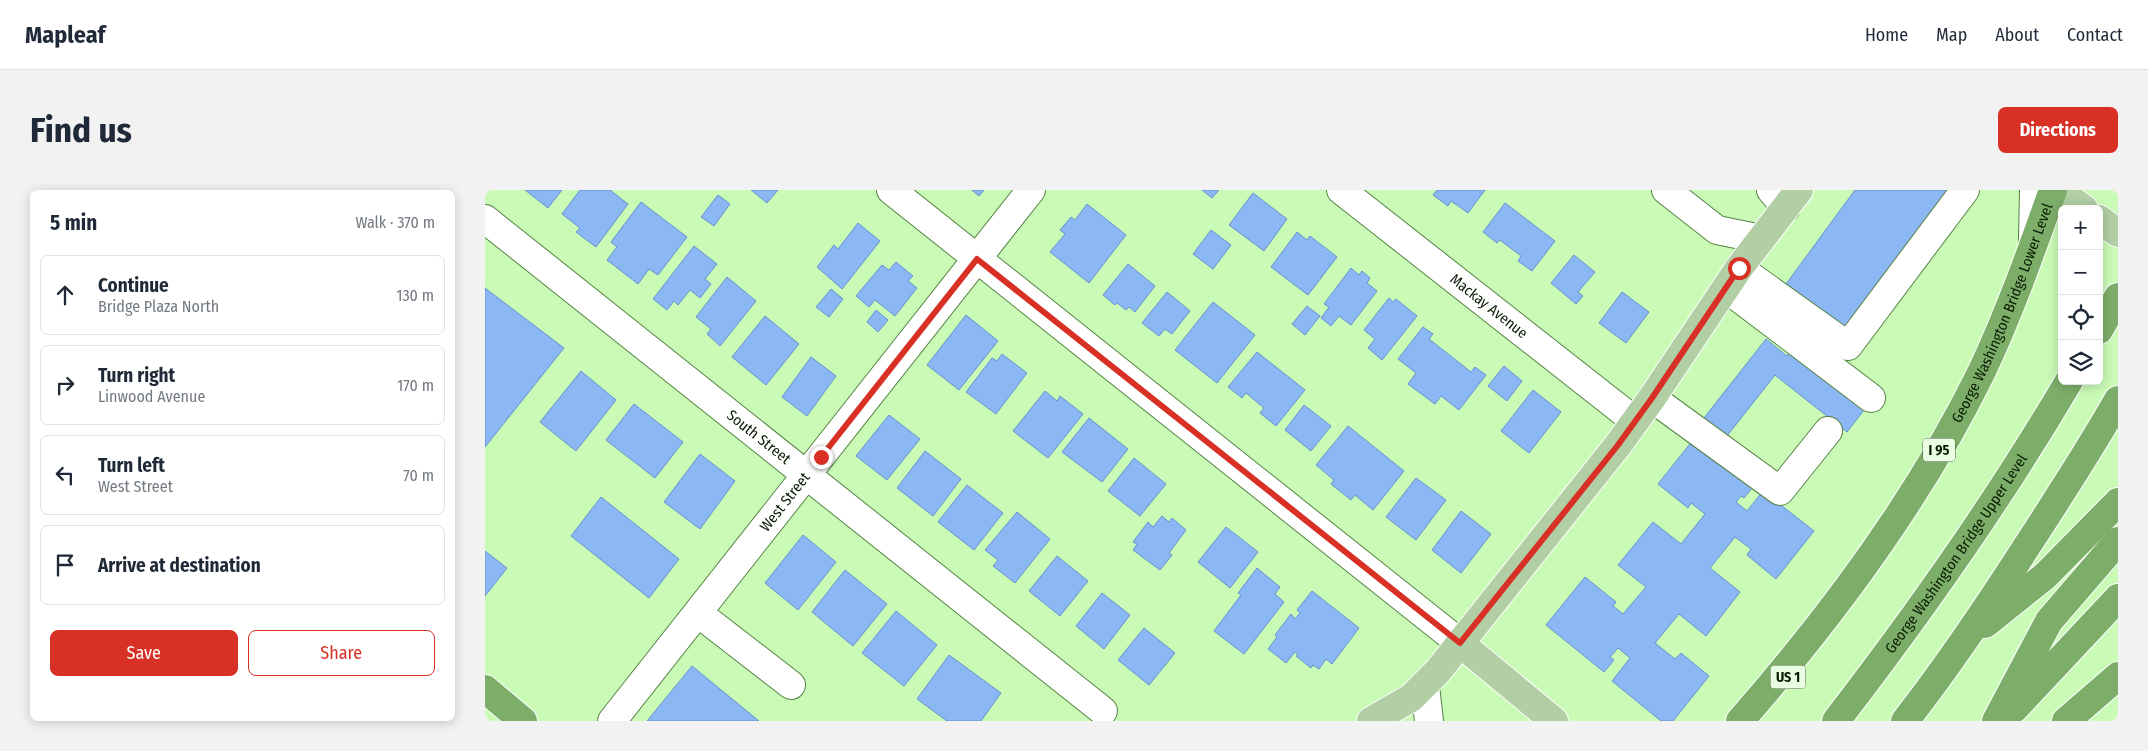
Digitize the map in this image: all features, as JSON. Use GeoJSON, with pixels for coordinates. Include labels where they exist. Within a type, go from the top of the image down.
{"type":"FeatureCollection","features":[{"type":"Feature","properties":{"kind":"highway","name":"George Washington Bridge Lower Level"},"geometry":{"type":"LineString","coordinates":[[1812,634],[1886,532],[1941,448],[1981,373],[2001,328],[2053,190]]}},
{"type":"Feature","properties":{"kind":"highway"},"geometry":{"type":"LineString","coordinates":[[2059,190],[2068,190]]}},
{"type":"Feature","properties":{"kind":"highway"},"geometry":{"type":"LineString","coordinates":[[2103,323],[2118,297]]}},
{"type":"Feature","properties":{"kind":"highway","name":"George Washington Bridge Upper Level"},"geometry":{"type":"LineString","coordinates":[[1836,721],[1900,638],[1950,568],[2067,385]]}},
{"type":"Feature","properties":{"kind":"highway"},"geometry":{"type":"LineString","coordinates":[[1905,721],[1965,639],[2064,488],[2118,400]]}},
{"type":"Feature","properties":{"kind":"highway"},"geometry":{"type":"LineString","coordinates":[[1965,639],[2045,576],[2118,502]]}},
{"type":"Feature","properties":{"kind":"highway"},"geometry":{"type":"LineString","coordinates":[[1996,721],[2049,621],[2118,541]]}},
{"type":"Feature","properties":{"kind":"highway"},"geometry":{"type":"LineString","coordinates":[[2003,721],[2118,598]]}},
{"type":"Feature","properties":{"kind":"highway","name":"I 95"},"geometry":{"type":"LineString","coordinates":[[1740,721],[1812,634]]}},
{"type":"Feature","properties":{"kind":"highway","name":"US 1"},"geometry":{"type":"LineString","coordinates":[[1764,721],[1812,634]]}},
{"type":"Feature","properties":{"kind":"highway"},"geometry":{"type":"LineString","coordinates":[[2066,721],[2118,676]]}},
{"type":"Feature","properties":{"kind":"highway"},"geometry":{"type":"LineString","coordinates":[[485,689],[523,721]]}},
{"type":"Feature","properties":{"kind":"main road"},"geometry":{"type":"LineString","coordinates":[[2059,190],[2080,205]]}},
{"type":"Feature","properties":{"kind":"main road"},"geometry":{"type":"LineString","coordinates":[[1371,721],[1403,704],[1425,686],[1580,494],[1652,398],[1761,239],[1786,196]]}},
{"type":"Feature","properties":{"kind":"main road"},"geometry":{"type":"LineString","coordinates":[[2103,222],[2118,233]]}},
{"type":"Feature","properties":{"kind":"main road"},"geometry":{"type":"LineString","coordinates":[[1460,643],[1554,721]]}},
{"type":"Feature","properties":{"kind":"street"},"geometry":{"type":"LineString","coordinates":[[891,190],[1460,643]]}},
{"type":"Feature","properties":{"kind":"street","name":"West Street"},"geometry":{"type":"LineString","coordinates":[[612,721],[1031,190]]}},
{"type":"Feature","properties":{"kind":"street","name":"Mackay Avenue"},"geometry":{"type":"LineString","coordinates":[[1341,190],[1635,422]]}},
{"type":"Feature","properties":{"kind":"street"},"geometry":{"type":"LineString","coordinates":[[1666,190],[1717,230],[1761,239]]}},
{"type":"Feature","properties":{"kind":"street"},"geometry":{"type":"LineString","coordinates":[[1733,278],[1848,346],[1965,190]]}},
{"type":"Feature","properties":{"kind":"street"},"geometry":{"type":"LineString","coordinates":[[2032,247],[2034,190]]}},
{"type":"Feature","properties":{"kind":"street","name":"South Street"},"geometry":{"type":"LineString","coordinates":[[485,219],[1103,712]]}},
{"type":"Feature","properties":{"kind":"street"},"geometry":{"type":"LineString","coordinates":[[1733,278],[1871,398]]}},
{"type":"Feature","properties":{"kind":"street"},"geometry":{"type":"LineString","coordinates":[[1652,398],[1780,491],[1828,431]]}},
{"type":"Feature","properties":{"kind":"street"},"geometry":{"type":"LineString","coordinates":[[698,613],[791,685]]}},
{"type":"Feature","properties":{"kind":"street"},"geometry":{"type":"LineString","coordinates":[[1425,686],[1429,721]]}},
{"type":"Feature","properties":{"kind":"building"},"geometry":{"type":"Polygon","coordinates":[[[525,190],[562,190],[548,208],[525,190]]]}},
{"type":"Feature","properties":{"kind":"building"},"geometry":{"type":"Polygon","coordinates":[[[580,190],[610,190],[628,204],[596,247],[576,232],[580,228],[562,214],[580,190]]]}},
{"type":"Feature","properties":{"kind":"building"},"geometry":{"type":"Polygon","coordinates":[[[751,190],[778,190],[767,203],[751,190]]]}},
{"type":"Feature","properties":{"kind":"building"},"geometry":{"type":"Polygon","coordinates":[[[972,190],[984,190],[979,196],[972,190]]]}},
{"type":"Feature","properties":{"kind":"building"},"geometry":{"type":"Polygon","coordinates":[[[1202,190],[1219,190],[1212,198],[1202,190]]]}},
{"type":"Feature","properties":{"kind":"building"},"geometry":{"type":"Polygon","coordinates":[[[1437,190],[1485,190],[1468,213],[1451,201],[1448,206],[1433,195],[1437,190]]]}},
{"type":"Feature","properties":{"kind":"building"},"geometry":{"type":"Polygon","coordinates":[[[1855,190],[1950,190],[1848,329],[1786,284],[1855,190]]]}},
{"type":"Feature","properties":{"kind":"building"},"geometry":{"type":"Polygon","coordinates":[[[1253,193],[1287,219],[1264,251],[1229,225],[1253,193]]]}},
{"type":"Feature","properties":{"kind":"building"},"geometry":{"type":"Polygon","coordinates":[[[718,195],[730,204],[714,226],[701,217],[718,195]]]}},
{"type":"Feature","properties":{"kind":"building"},"geometry":{"type":"Polygon","coordinates":[[[641,202],[687,237],[658,275],[649,269],[638,284],[607,260],[617,247],[611,242],[641,202]]]}},
{"type":"Feature","properties":{"kind":"building"},"geometry":{"type":"Polygon","coordinates":[[[1505,203],[1555,241],[1532,271],[1518,261],[1521,256],[1500,240],[1497,243],[1483,232],[1505,203]]]}},
{"type":"Feature","properties":{"kind":"building"},"geometry":{"type":"Polygon","coordinates":[[[1087,204],[1126,235],[1089,283],[1050,252],[1065,234],[1060,230],[1071,217],[1075,220],[1087,204]]]}},
{"type":"Feature","properties":{"kind":"building"},"geometry":{"type":"Polygon","coordinates":[[[858,223],[880,241],[842,289],[817,267],[834,245],[838,249],[858,223]]]}},
{"type":"Feature","properties":{"kind":"building"},"geometry":{"type":"Polygon","coordinates":[[[1211,230],[1231,245],[1213,269],[1193,254],[1211,230]]]}},
{"type":"Feature","properties":{"kind":"building"},"geometry":{"type":"Polygon","coordinates":[[[1297,232],[1307,240],[1310,236],[1337,257],[1308,295],[1271,267],[1297,232]]]}},
{"type":"Feature","properties":{"kind":"building"},"geometry":{"type":"Polygon","coordinates":[[[694,246],[717,264],[705,279],[711,284],[700,298],[690,290],[678,305],[674,301],[667,310],[653,299],[694,246]]]}},
{"type":"Feature","properties":{"kind":"building"},"geometry":{"type":"Polygon","coordinates":[[[1574,255],[1595,272],[1578,292],[1583,296],[1576,304],[1551,283],[1574,255]]]}},
{"type":"Feature","properties":{"kind":"building"},"geometry":{"type":"Polygon","coordinates":[[[896,262],[913,276],[908,281],[917,288],[895,316],[875,300],[869,307],[856,296],[882,265],[889,270],[896,262]]]}},
{"type":"Feature","properties":{"kind":"building"},"geometry":{"type":"Polygon","coordinates":[[[1128,264],[1155,286],[1135,312],[1129,307],[1126,310],[1117,303],[1115,305],[1103,295],[1128,264]]]}},
{"type":"Feature","properties":{"kind":"building"},"geometry":{"type":"Polygon","coordinates":[[[1351,268],[1359,275],[1362,271],[1370,278],[1367,283],[1377,291],[1351,325],[1339,316],[1331,326],[1321,318],[1329,307],[1324,304],[1351,268]]]}},
{"type":"Feature","properties":{"kind":"building"},"geometry":{"type":"Polygon","coordinates":[[[727,277],[756,301],[720,346],[707,334],[711,329],[696,317],[727,277]]]}},
{"type":"Feature","properties":{"kind":"building"},"geometry":{"type":"Polygon","coordinates":[[[485,288],[564,348],[485,447],[485,288]]]}},
{"type":"Feature","properties":{"kind":"building"},"geometry":{"type":"Polygon","coordinates":[[[831,289],[843,299],[829,317],[816,307],[831,289]]]}},
{"type":"Feature","properties":{"kind":"building"},"geometry":{"type":"Polygon","coordinates":[[[1167,292],[1190,311],[1172,334],[1165,329],[1159,336],[1142,323],[1167,292]]]}},
{"type":"Feature","properties":{"kind":"building"},"geometry":{"type":"Polygon","coordinates":[[[1622,292],[1649,312],[1626,343],[1599,323],[1622,292]]]}},
{"type":"Feature","properties":{"kind":"building"},"geometry":{"type":"Polygon","coordinates":[[[1389,298],[1393,302],[1396,299],[1417,316],[1382,360],[1368,348],[1375,339],[1364,330],[1389,298]]]}},
{"type":"Feature","properties":{"kind":"building"},"geometry":{"type":"Polygon","coordinates":[[[1213,302],[1255,335],[1217,383],[1175,350],[1213,302]]]}},
{"type":"Feature","properties":{"kind":"building"},"geometry":{"type":"Polygon","coordinates":[[[1307,306],[1320,316],[1305,335],[1292,324],[1307,306]]]}},
{"type":"Feature","properties":{"kind":"building"},"geometry":{"type":"Polygon","coordinates":[[[876,310],[888,320],[878,332],[867,322],[876,310]]]}},
{"type":"Feature","properties":{"kind":"building"},"geometry":{"type":"Polygon","coordinates":[[[966,315],[998,341],[959,390],[927,365],[966,315]]]}},
{"type":"Feature","properties":{"kind":"building"},"geometry":{"type":"Polygon","coordinates":[[[765,316],[799,344],[766,385],[732,357],[765,316]]]}},
{"type":"Feature","properties":{"kind":"building"},"geometry":{"type":"Polygon","coordinates":[[[1423,327],[1433,334],[1429,339],[1471,372],[1475,367],[1486,375],[1459,410],[1441,396],[1435,404],[1408,384],[1416,373],[1398,359],[1423,327]]]}},
{"type":"Feature","properties":{"kind":"building"},"geometry":{"type":"Polygon","coordinates":[[[1766,339],[1787,356],[1790,351],[1864,410],[1847,432],[1775,375],[1723,441],[1700,423],[1766,339]]]}},
{"type":"Feature","properties":{"kind":"building"},"geometry":{"type":"Polygon","coordinates":[[[1257,352],[1305,390],[1276,426],[1260,413],[1264,408],[1246,393],[1242,398],[1228,387],[1257,352]]]}},
{"type":"Feature","properties":{"kind":"building"},"geometry":{"type":"Polygon","coordinates":[[[1002,354],[1027,373],[996,414],[966,392],[992,358],[997,361],[1002,354]]]}},
{"type":"Feature","properties":{"kind":"building"},"geometry":{"type":"Polygon","coordinates":[[[811,357],[836,376],[807,416],[782,397],[811,357]]]}},
{"type":"Feature","properties":{"kind":"building"},"geometry":{"type":"Polygon","coordinates":[[[1504,366],[1522,381],[1507,401],[1488,386],[1504,366]]]}},
{"type":"Feature","properties":{"kind":"building"},"geometry":{"type":"Polygon","coordinates":[[[581,371],[616,400],[576,451],[540,422],[581,371]]]}},
{"type":"Feature","properties":{"kind":"building"},"geometry":{"type":"Polygon","coordinates":[[[1533,390],[1561,412],[1529,453],[1501,431],[1533,390]]]}},
{"type":"Feature","properties":{"kind":"building"},"geometry":{"type":"Polygon","coordinates":[[[1045,391],[1057,401],[1060,396],[1083,414],[1048,458],[1013,431],[1045,391]]]}},
{"type":"Feature","properties":{"kind":"building"},"geometry":{"type":"Polygon","coordinates":[[[634,404],[683,442],[655,478],[606,440],[634,404]]]}},
{"type":"Feature","properties":{"kind":"building"},"geometry":{"type":"Polygon","coordinates":[[[1304,405],[1331,426],[1311,451],[1285,430],[1304,405]]]}},
{"type":"Feature","properties":{"kind":"building"},"geometry":{"type":"Polygon","coordinates":[[[889,415],[920,439],[887,480],[856,456],[889,415]]]}},
{"type":"Feature","properties":{"kind":"building"},"geometry":{"type":"Polygon","coordinates":[[[1089,418],[1128,449],[1102,482],[1062,452],[1089,418]]]}},
{"type":"Feature","properties":{"kind":"building"},"geometry":{"type":"Polygon","coordinates":[[[1348,426],[1404,471],[1373,510],[1355,495],[1351,500],[1331,484],[1334,480],[1316,465],[1348,426]]]}},
{"type":"Feature","properties":{"kind":"building"},"geometry":{"type":"Polygon","coordinates":[[[1697,435],[1756,483],[1744,498],[1741,496],[1736,502],[1747,511],[1763,491],[1814,531],[1776,579],[1747,555],[1751,549],[1735,537],[1710,568],[1740,592],[1706,636],[1679,614],[1655,643],[1675,659],[1681,653],[1709,676],[1673,721],[1661,721],[1612,681],[1630,658],[1618,648],[1610,657],[1614,660],[1604,672],[1546,625],[1585,577],[1616,602],[1613,606],[1623,614],[1646,587],[1618,565],[1653,522],[1681,544],[1705,514],[1691,503],[1688,508],[1658,484],[1697,435]]]}},
{"type":"Feature","properties":{"kind":"building"},"geometry":{"type":"Polygon","coordinates":[[[925,451],[961,479],[933,516],[897,488],[925,451]]]}},
{"type":"Feature","properties":{"kind":"building"},"geometry":{"type":"Polygon","coordinates":[[[700,454],[735,481],[700,529],[664,502],[700,454]]]}},
{"type":"Feature","properties":{"kind":"building"},"geometry":{"type":"Polygon","coordinates":[[[1134,458],[1166,484],[1140,516],[1108,491],[1134,458]]]}},
{"type":"Feature","properties":{"kind":"building"},"geometry":{"type":"Polygon","coordinates":[[[1416,478],[1446,500],[1416,540],[1386,517],[1416,478]]]}},
{"type":"Feature","properties":{"kind":"building"},"geometry":{"type":"Polygon","coordinates":[[[967,485],[1003,513],[974,550],[938,522],[967,485]]]}},
{"type":"Feature","properties":{"kind":"building"},"geometry":{"type":"Polygon","coordinates":[[[601,497],[679,559],[649,598],[571,536],[601,497]]]}},
{"type":"Feature","properties":{"kind":"building"},"geometry":{"type":"Polygon","coordinates":[[[1461,511],[1491,534],[1461,573],[1432,550],[1461,511]]]}},
{"type":"Feature","properties":{"kind":"building"},"geometry":{"type":"Polygon","coordinates":[[[1017,512],[1050,539],[1015,583],[993,566],[998,560],[985,550],[1017,512]]]}},
{"type":"Feature","properties":{"kind":"building"},"geometry":{"type":"Polygon","coordinates":[[[1162,516],[1169,522],[1172,518],[1186,530],[1169,553],[1172,555],[1160,570],[1133,550],[1137,544],[1133,542],[1148,522],[1153,527],[1162,516]]]}},
{"type":"Feature","properties":{"kind":"building"},"geometry":{"type":"Polygon","coordinates":[[[1226,527],[1258,552],[1230,588],[1198,562],[1226,527]]]}},
{"type":"Feature","properties":{"kind":"building"},"geometry":{"type":"Polygon","coordinates":[[[803,535],[836,562],[798,610],[765,583],[803,535]]]}},
{"type":"Feature","properties":{"kind":"building"},"geometry":{"type":"Polygon","coordinates":[[[485,551],[507,568],[485,596],[485,551]]]}},
{"type":"Feature","properties":{"kind":"building"},"geometry":{"type":"Polygon","coordinates":[[[1057,556],[1088,581],[1060,616],[1029,591],[1057,556]]]}},
{"type":"Feature","properties":{"kind":"building"},"geometry":{"type":"Polygon","coordinates":[[[1257,568],[1280,587],[1275,594],[1284,602],[1244,654],[1214,631],[1241,595],[1238,593],[1257,568]]]}},
{"type":"Feature","properties":{"kind":"building"},"geometry":{"type":"Polygon","coordinates":[[[845,570],[887,604],[853,646],[812,612],[845,570]]]}},
{"type":"Feature","properties":{"kind":"building"},"geometry":{"type":"Polygon","coordinates":[[[1312,591],[1359,628],[1332,664],[1326,659],[1319,669],[1313,665],[1311,668],[1296,656],[1298,654],[1295,652],[1286,663],[1268,649],[1277,637],[1275,635],[1291,614],[1295,619],[1300,613],[1297,610],[1312,591]]]}},
{"type":"Feature","properties":{"kind":"building"},"geometry":{"type":"Polygon","coordinates":[[[1102,593],[1130,615],[1104,649],[1076,626],[1102,593]]]}},
{"type":"Feature","properties":{"kind":"building"},"geometry":{"type":"Polygon","coordinates":[[[896,611],[937,645],[904,686],[862,653],[896,611]]]}},
{"type":"Feature","properties":{"kind":"building"},"geometry":{"type":"Polygon","coordinates":[[[1144,628],[1175,653],[1149,685],[1118,660],[1144,628]]]}},
{"type":"Feature","properties":{"kind":"building"},"geometry":{"type":"Polygon","coordinates":[[[949,655],[1001,693],[981,721],[947,721],[917,699],[949,655]]]}},
{"type":"Feature","properties":{"kind":"building"},"geometry":{"type":"Polygon","coordinates":[[[692,666],[759,721],[647,721],[692,666]]]}},
{"type":"Feature","properties":{"kind":"route"},"geometry":{"type":"LineString","coordinates":[[821,457],[977,259],[1460,643],[1618,445],[1652,398],[1739,268]]}}]}
